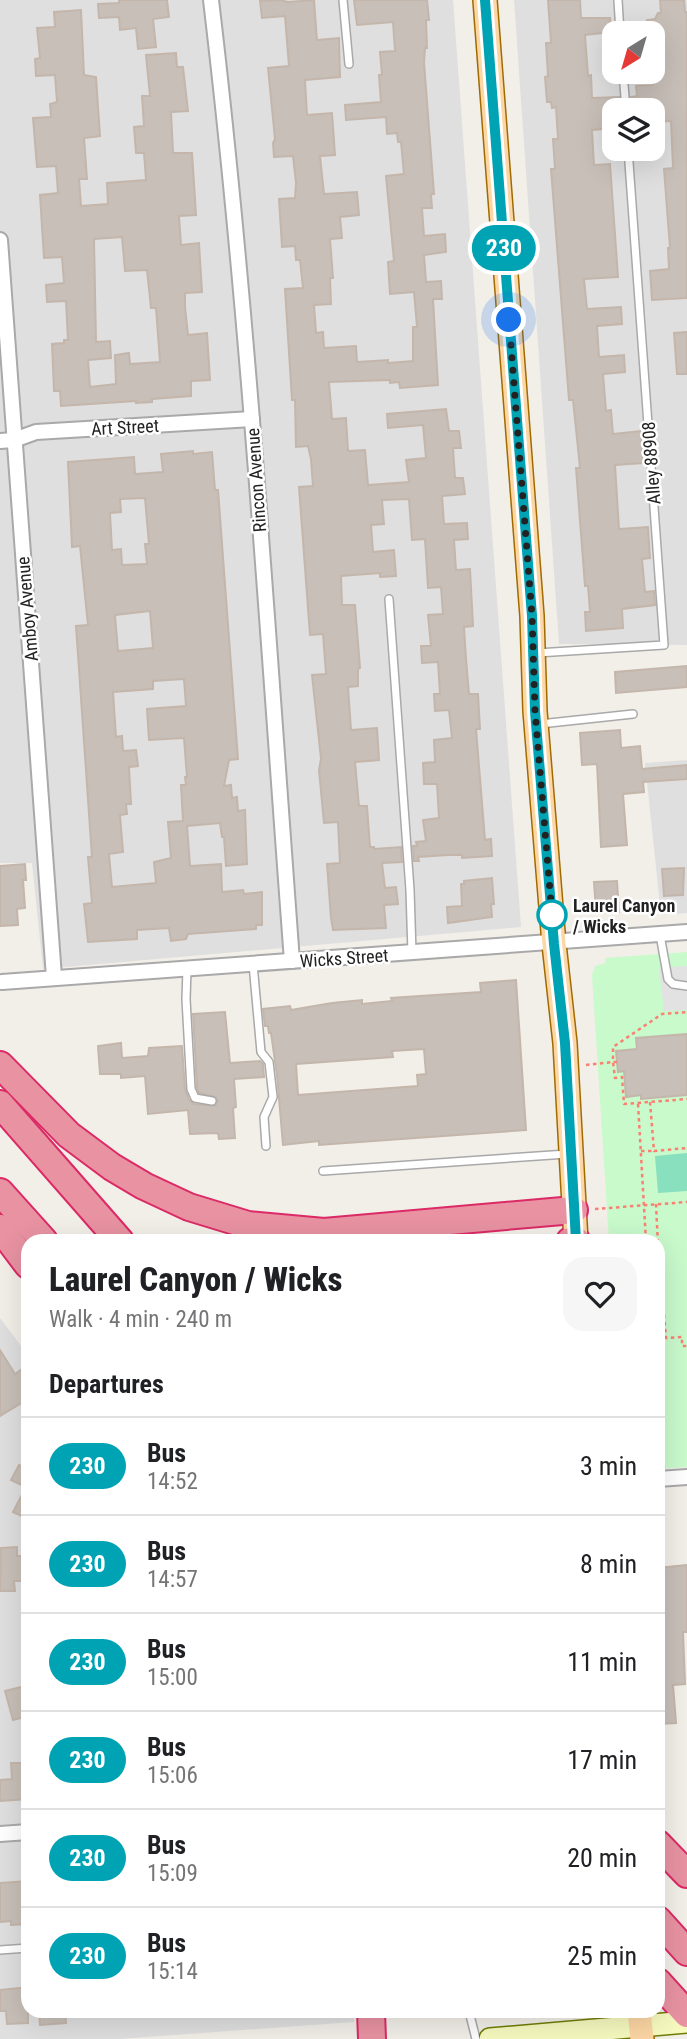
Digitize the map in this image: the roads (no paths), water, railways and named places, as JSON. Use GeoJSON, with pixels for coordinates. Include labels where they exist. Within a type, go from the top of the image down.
{"type":"FeatureCollection","features":[{"type":"Feature","properties":{"kind":"highway"},"geometry":{"type":"LineString","coordinates":[[0,1065],[69,1135],[112,1167],[144,1186],[189,1207],[248,1225],[324,1232],[574,1210]]}},
{"type":"Feature","properties":{"kind":"highway"},"geometry":{"type":"LineString","coordinates":[[0,1104],[114,1234]]}},
{"type":"Feature","properties":{"kind":"highway"},"geometry":{"type":"LineString","coordinates":[[0,1192],[38,1234]]}},
{"type":"Feature","properties":{"kind":"highway"},"geometry":{"type":"LineString","coordinates":[[0,1228],[21,1256]]}},
{"type":"Feature","properties":{"kind":"highway"},"geometry":{"type":"LineString","coordinates":[[665,1851],[687,1874]]}},
{"type":"Feature","properties":{"kind":"highway"},"geometry":{"type":"LineString","coordinates":[[665,1928],[687,1952]]}},
{"type":"Feature","properties":{"kind":"highway"},"geometry":{"type":"LineString","coordinates":[[665,1992],[684,2019]]}},
{"type":"Feature","properties":{"kind":"highway"},"geometry":{"type":"LineString","coordinates":[[371,2018],[372,2039]]}},
{"type":"Feature","properties":{"kind":"main road"},"geometry":{"type":"LineString","coordinates":[[485,0],[536,724],[566,1067],[576,1234]]}},
{"type":"Feature","properties":{"kind":"main road"},"geometry":{"type":"LineString","coordinates":[[490,2039],[641,2026],[684,2019]]}},
{"type":"Feature","properties":{"kind":"street","name":"Rincon Avenue"},"geometry":{"type":"LineString","coordinates":[[211,0],[226,125],[252,419],[292,961]]}},
{"type":"Feature","properties":{"kind":"street","name":"Amboy Avenue"},"geometry":{"type":"LineString","coordinates":[[0,240],[7,440],[36,711],[54,978]]}},
{"type":"Feature","properties":{"kind":"street","name":"Art Street"},"geometry":{"type":"LineString","coordinates":[[7,440],[36,432],[252,419]]}},
{"type":"Feature","properties":{"kind":"street","name":"Wicks Street"},"geometry":{"type":"LineString","coordinates":[[2,982],[554,944],[687,932]]}},
{"type":"Feature","properties":{"kind":"street"},"geometry":{"type":"LineString","coordinates":[[665,1479],[687,1477]]}},
{"type":"Feature","properties":{"kind":"street"},"geometry":{"type":"LineString","coordinates":[[0,1834],[21,1832]]}},
{"type":"Feature","properties":{"kind":"lane"},"geometry":{"type":"LineString","coordinates":[[343,0],[349,64]]}},
{"type":"Feature","properties":{"kind":"lane"},"geometry":{"type":"LineString","coordinates":[[618,0],[619,21]]}},
{"type":"Feature","properties":{"kind":"lane","name":"Alley 88908"},"geometry":{"type":"LineString","coordinates":[[533,653],[664,645],[629,161]]}},
{"type":"Feature","properties":{"kind":"lane"},"geometry":{"type":"LineString","coordinates":[[389,599],[412,953]]}},
{"type":"Feature","properties":{"kind":"lane"},"geometry":{"type":"LineString","coordinates":[[536,724],[633,714]]}},
{"type":"Feature","properties":{"kind":"lane"},"geometry":{"type":"LineString","coordinates":[[660,935],[668,979],[673,984],[687,986]]}},
{"type":"Feature","properties":{"kind":"lane"},"geometry":{"type":"LineString","coordinates":[[253,964],[261,1052],[269,1062],[271,1071],[272,1097],[264,1117],[266,1146]]}},
{"type":"Feature","properties":{"kind":"lane"},"geometry":{"type":"LineString","coordinates":[[187,968],[191,1089],[195,1098],[212,1101]]}},
{"type":"Feature","properties":{"kind":"lane"},"geometry":{"type":"LineString","coordinates":[[323,1171],[571,1154]]}},
{"type":"Feature","properties":{"kind":"lane"},"geometry":{"type":"LineString","coordinates":[[0,1950],[21,1948]]}},
{"type":"Feature","properties":{"kind":"lane"},"geometry":{"type":"LineString","coordinates":[[471,2018],[476,2039]]}},
{"type":"Feature","properties":{"kind":"place","name":"Laurel Canyon / Wicks"},"geometry":{"type":"Point","coordinates":[552,915]}}]}
